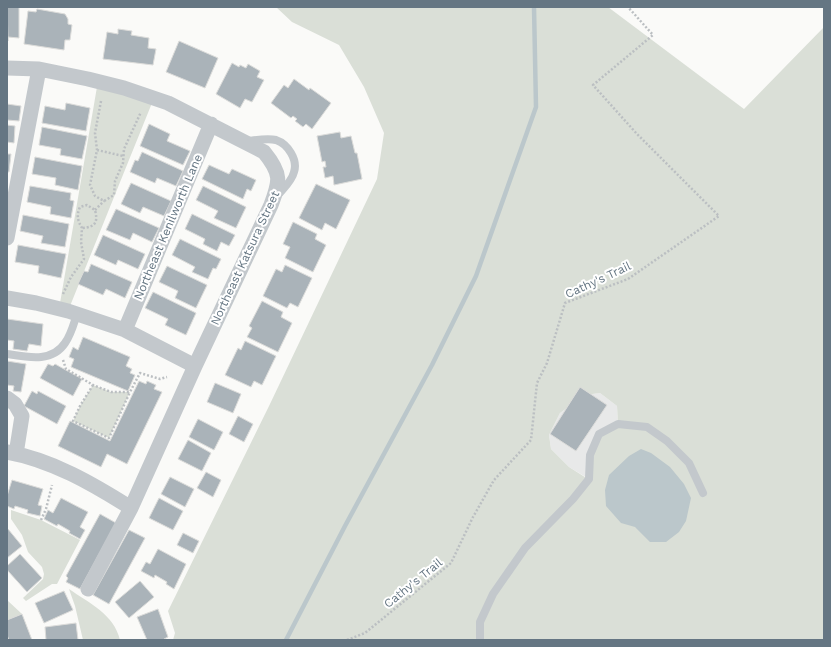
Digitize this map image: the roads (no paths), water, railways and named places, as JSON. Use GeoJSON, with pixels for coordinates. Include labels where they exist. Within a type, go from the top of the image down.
{"type":"FeatureCollection","features":[{"type":"Feature","properties":{"kind":"street","name":"Northeast Katsura Street"},"geometry":{"type":"LineString","coordinates":[[7,68],[39,69],[88,78],[168,103],[264,152],[271,161],[278,177],[278,186],[271,206],[195,366],[131,508],[88,589]]}},
{"type":"Feature","properties":{"kind":"street"},"geometry":{"type":"LineString","coordinates":[[7,238],[39,69]]}},
{"type":"Feature","properties":{"kind":"street","name":"Northeast Kenilworth Lane"},"geometry":{"type":"LineString","coordinates":[[125,330],[211,124]]}},
{"type":"Feature","properties":{"kind":"street"},"geometry":{"type":"LineString","coordinates":[[7,298],[36,303],[77,314],[125,330],[195,366]]}},
{"type":"Feature","properties":{"kind":"street"},"geometry":{"type":"LineString","coordinates":[[7,398],[16,404],[22,416],[12,453],[64,470],[102,490],[131,508]]}},
{"type":"Feature","properties":{"kind":"lane"},"geometry":{"type":"LineString","coordinates":[[243,141],[276,140],[285,146],[292,154],[295,165],[294,173],[271,206]]}},
{"type":"Feature","properties":{"kind":"lane"},"geometry":{"type":"LineString","coordinates":[[7,354],[37,358],[59,350],[66,342],[77,314]]}},
{"type":"Feature","properties":{"kind":"lane"},"geometry":{"type":"LineString","coordinates":[[480,640],[480,622],[493,594],[525,548],[573,499],[588,479],[590,455],[599,434],[618,424],[647,427],[667,441],[689,463],[703,493]]}},
{"type":"Feature","properties":{"kind":"waterway"},"geometry":{"type":"LineString","coordinates":[[286,640],[345,526],[432,365],[476,276],[536,107],[534,7]]}}]}
